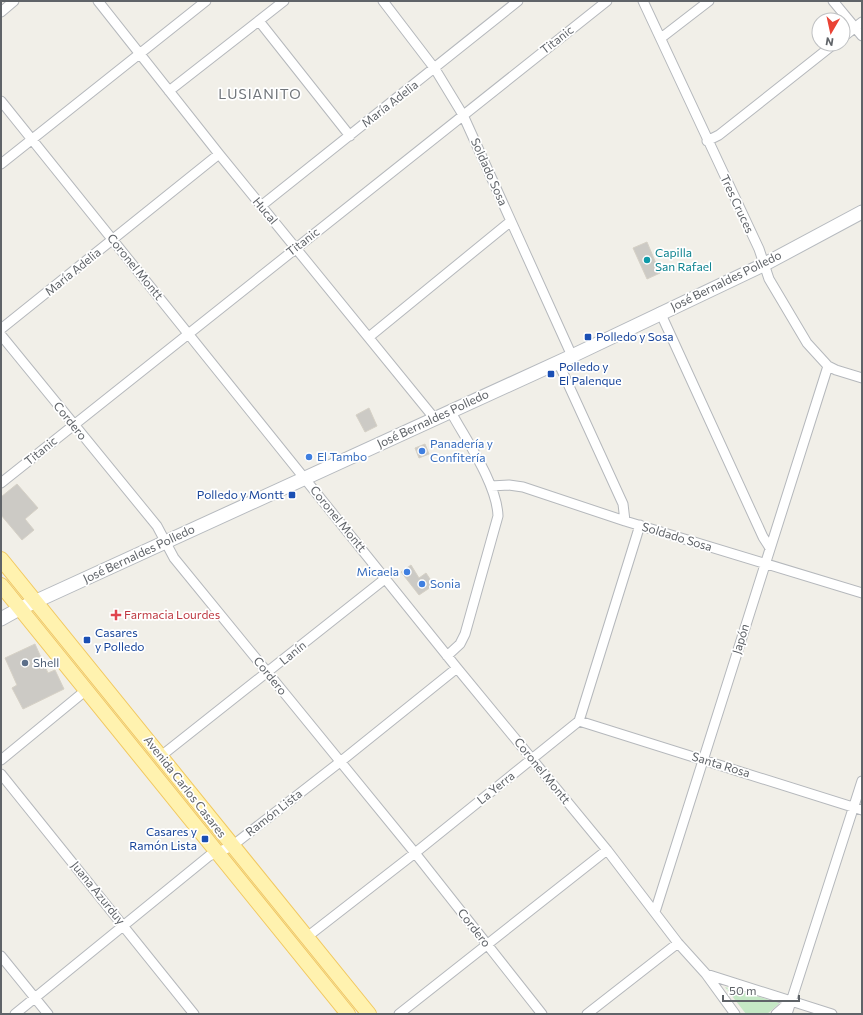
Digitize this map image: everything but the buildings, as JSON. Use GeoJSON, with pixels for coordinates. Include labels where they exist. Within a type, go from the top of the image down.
{"type":"FeatureCollection","features":[{"type":"Feature","properties":{"kind":"main road","name":"José Bernaldes Polledo"},"geometry":{"type":"LineString","coordinates":[[1,619],[36,601],[572,356],[660,312],[765,264],[862,213]]}},
{"type":"Feature","properties":{"kind":"main road","name":"Avenida Carlos Casares"},"geometry":{"type":"LineString","coordinates":[[1,559],[369,1014]]}},
{"type":"Feature","properties":{"kind":"main road","name":"Avenida Carlos Casares"},"geometry":{"type":"LineString","coordinates":[[1,585],[85,691],[348,1014]]}},
{"type":"Feature","properties":{"kind":"street"},"geometry":{"type":"LineString","coordinates":[[1,12],[14,1]]}},
{"type":"Feature","properties":{"kind":"street","name":"Hucal"},"geometry":{"type":"LineString","coordinates":[[98,1],[168,92],[435,419]]}},
{"type":"Feature","properties":{"kind":"street"},"geometry":{"type":"LineString","coordinates":[[1,164],[206,1]]}},
{"type":"Feature","properties":{"kind":"street"},"geometry":{"type":"LineString","coordinates":[[168,92],[284,1]]}},
{"type":"Feature","properties":{"kind":"street","name":"Soldado Sosa"},"geometry":{"type":"LineString","coordinates":[[383,1],[435,69],[463,115],[572,356]]}},
{"type":"Feature","properties":{"kind":"street","name":"María Adelia"},"geometry":{"type":"LineString","coordinates":[[261,206],[435,69],[518,1]]}},
{"type":"Feature","properties":{"kind":"street","name":"Titanic"},"geometry":{"type":"LineString","coordinates":[[1,484],[188,333],[607,1]]}},
{"type":"Feature","properties":{"kind":"street","name":"Tres Cruces"},"geometry":{"type":"LineString","coordinates":[[643,1],[765,264],[773,286],[807,343],[828,366],[862,378]]}},
{"type":"Feature","properties":{"kind":"street"},"geometry":{"type":"LineString","coordinates":[[661,38],[708,1]]}},
{"type":"Feature","properties":{"kind":"street"},"geometry":{"type":"LineString","coordinates":[[833,1],[859,25],[862,36]]}},
{"type":"Feature","properties":{"kind":"street"},"geometry":{"type":"LineString","coordinates":[[259,21],[350,136]]}},
{"type":"Feature","properties":{"kind":"street"},"geometry":{"type":"LineString","coordinates":[[708,141],[720,135],[824,52]]}},
{"type":"Feature","properties":{"kind":"street","name":"Coronel Montt"},"geometry":{"type":"LineString","coordinates":[[1,101],[386,578],[447,656],[607,850],[678,943],[706,974],[735,1014]]}},
{"type":"Feature","properties":{"kind":"street","name":"María Adelia"},"geometry":{"type":"LineString","coordinates":[[1,329],[219,154]]}},
{"type":"Feature","properties":{"kind":"street"},"geometry":{"type":"LineString","coordinates":[[369,337],[511,221]]}},
{"type":"Feature","properties":{"kind":"street"},"geometry":{"type":"LineString","coordinates":[[660,312],[763,538],[770,548]]}},
{"type":"Feature","properties":{"kind":"street","name":"Cordero"},"geometry":{"type":"LineString","coordinates":[[1,335],[156,526],[174,558],[415,853],[542,1014]]}},
{"type":"Feature","properties":{"kind":"street"},"geometry":{"type":"LineString","coordinates":[[558,362],[623,504],[624,521]]}},
{"type":"Feature","properties":{"kind":"street","name":"Japón"},"geometry":{"type":"LineString","coordinates":[[654,912],[828,366]]}},
{"type":"Feature","properties":{"kind":"street"},"geometry":{"type":"LineString","coordinates":[[447,656],[460,644],[465,634],[498,516],[498,504],[491,486],[451,412]]}},
{"type":"Feature","properties":{"kind":"street","name":"Soldado Sosa"},"geometry":{"type":"LineString","coordinates":[[491,486],[510,485],[523,487],[624,521],[862,593]]}},
{"type":"Feature","properties":{"kind":"street"},"geometry":{"type":"LineString","coordinates":[[579,721],[640,525]]}},
{"type":"Feature","properties":{"kind":"street","name":"Lanín"},"geometry":{"type":"LineString","coordinates":[[161,756],[386,578]]}},
{"type":"Feature","properties":{"kind":"street","name":"Ramón Lista"},"geometry":{"type":"LineString","coordinates":[[15,1014],[216,852],[232,846],[457,668]]}},
{"type":"Feature","properties":{"kind":"street"},"geometry":{"type":"LineString","coordinates":[[1,760],[85,691]]}},
{"type":"Feature","properties":{"kind":"street","name":"La Yerra"},"geometry":{"type":"LineString","coordinates":[[307,937],[415,853],[579,721]]}},
{"type":"Feature","properties":{"kind":"street","name":"Santa Rosa"},"geometry":{"type":"LineString","coordinates":[[579,721],[858,808]]}},
{"type":"Feature","properties":{"kind":"street","name":"Juana Azurduy"},"geometry":{"type":"LineString","coordinates":[[1,774],[194,1014]]}},
{"type":"Feature","properties":{"kind":"street"},"geometry":{"type":"LineString","coordinates":[[787,1014],[858,808],[862,781]]}},
{"type":"Feature","properties":{"kind":"street"},"geometry":{"type":"LineString","coordinates":[[399,1014],[607,850]]}},
{"type":"Feature","properties":{"kind":"street"},"geometry":{"type":"LineString","coordinates":[[587,1014],[678,943]]}},
{"type":"Feature","properties":{"kind":"street"},"geometry":{"type":"LineString","coordinates":[[1,956],[48,1014]]}},
{"type":"Feature","properties":{"kind":"street"},"geometry":{"type":"LineString","coordinates":[[706,974],[832,1014]]}},
{"type":"Feature","properties":{"kind":"street"},"geometry":{"type":"LineString","coordinates":[[776,1014],[792,1001]]}},
{"type":"Feature","properties":{"kind":"green space"},"geometry":{"type":"Polygon","coordinates":[[[725,987],[780,1003],[767,1014],[746,1014],[725,987]]]}},
{"type":"Feature","properties":{"kind":"place","name":"Capilla San Rafael"},"geometry":{"type":"Point","coordinates":[647,260]}},
{"type":"Feature","properties":{"kind":"place","name":"Polledo y Sosa"},"geometry":{"type":"Point","coordinates":[588,337]}},
{"type":"Feature","properties":{"kind":"place","name":"Polledo y El Palenque"},"geometry":{"type":"Point","coordinates":[551,374]}},
{"type":"Feature","properties":{"kind":"place","name":"Panadería y Confitería"},"geometry":{"type":"Point","coordinates":[422,451]}},
{"type":"Feature","properties":{"kind":"place","name":"El Tambo"},"geometry":{"type":"Point","coordinates":[309,457]}},
{"type":"Feature","properties":{"kind":"place","name":"Polledo y Montt"},"geometry":{"type":"Point","coordinates":[292,495]}},
{"type":"Feature","properties":{"kind":"place","name":"Micaela"},"geometry":{"type":"Point","coordinates":[407,572]}},
{"type":"Feature","properties":{"kind":"place","name":"Sonia"},"geometry":{"type":"Point","coordinates":[422,584]}},
{"type":"Feature","properties":{"kind":"place","name":"Farmacia Lourdes"},"geometry":{"type":"Point","coordinates":[116,615]}},
{"type":"Feature","properties":{"kind":"place","name":"Casares y Polledo"},"geometry":{"type":"Point","coordinates":[87,640]}},
{"type":"Feature","properties":{"kind":"place","name":"Shell"},"geometry":{"type":"Point","coordinates":[25,663]}},
{"type":"Feature","properties":{"kind":"place","name":"Casares y Ramón Lista"},"geometry":{"type":"Point","coordinates":[205,839]}},
{"type":"Feature","properties":{"kind":"district","name":"LUSIANITO"},"geometry":{"type":"Point","coordinates":[260,94]}}]}
